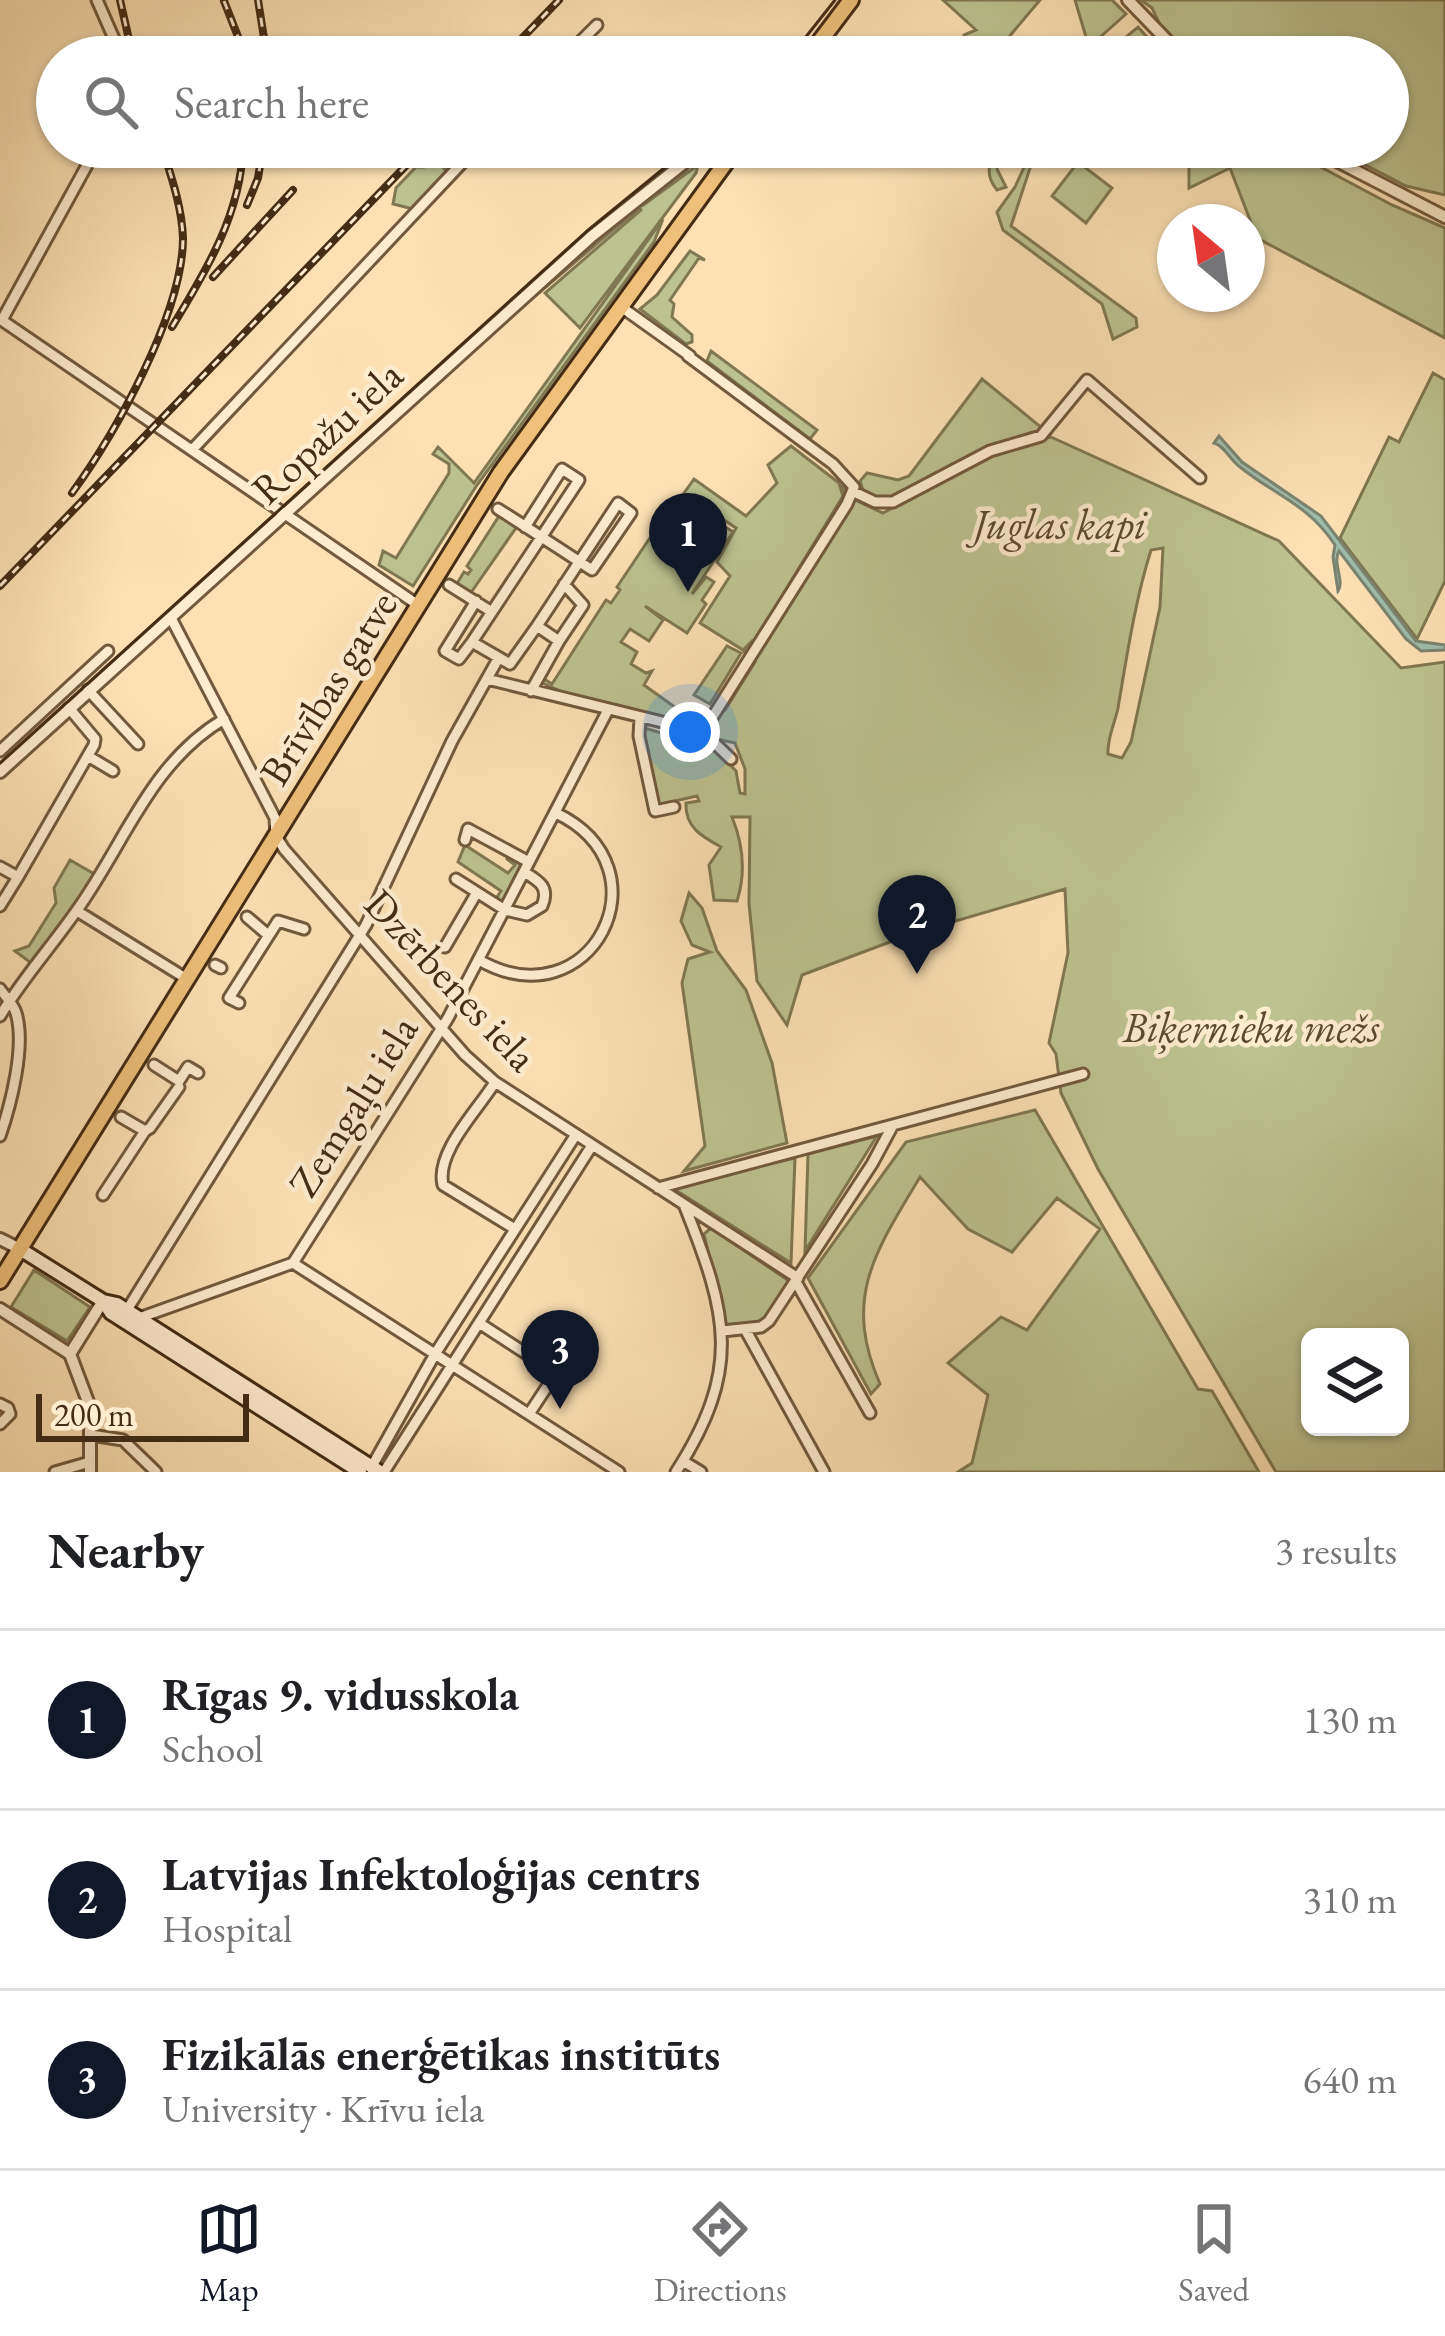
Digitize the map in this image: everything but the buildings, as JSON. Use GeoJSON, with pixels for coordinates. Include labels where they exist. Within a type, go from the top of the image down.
{"type":"FeatureCollection","features":[{"type":"Feature","properties":{"kind":"highway"},"geometry":{"type":"LineString","coordinates":[[823,36],[851,0]]}},
{"type":"Feature","properties":{"kind":"highway","name":"Brīvības gatve"},"geometry":{"type":"LineString","coordinates":[[0,1281],[501,472],[721,168]]}},
{"type":"Feature","properties":{"kind":"main road"},"geometry":{"type":"LineString","coordinates":[[20,1249],[103,1301],[133,1314],[373,1471]]}},
{"type":"Feature","properties":{"kind":"main road"},"geometry":{"type":"LineString","coordinates":[[103,1301],[111,1313],[373,1471]]}},
{"type":"Feature","properties":{"kind":"street"},"geometry":{"type":"LineString","coordinates":[[97,0],[113,36]]}},
{"type":"Feature","properties":{"kind":"street"},"geometry":{"type":"LineString","coordinates":[[1128,0],[1163,36]]}},
{"type":"Feature","properties":{"kind":"street"},"geometry":{"type":"LineString","coordinates":[[585,36],[597,25]]}},
{"type":"Feature","properties":{"kind":"street"},"geometry":{"type":"LineString","coordinates":[[85,168],[1,320],[418,604]]}},
{"type":"Feature","properties":{"kind":"street"},"geometry":{"type":"LineString","coordinates":[[192,450],[457,168]]}},
{"type":"Feature","properties":{"kind":"street","name":"Ropažu iela"},"geometry":{"type":"LineString","coordinates":[[0,772],[592,236],[674,168]]}},
{"type":"Feature","properties":{"kind":"street"},"geometry":{"type":"LineString","coordinates":[[1350,168],[1445,218]]}},
{"type":"Feature","properties":{"kind":"street"},"geometry":{"type":"LineString","coordinates":[[620,306],[696,358],[836,466],[854,491],[875,502],[893,502],[989,451],[1041,436],[1087,380],[1200,478]]}},
{"type":"Feature","properties":{"kind":"street"},"geometry":{"type":"LineString","coordinates":[[476,601],[445,651],[459,659],[579,481],[562,470],[525,526]]}},
{"type":"Feature","properties":{"kind":"street"},"geometry":{"type":"LineString","coordinates":[[703,732],[854,491]]}},
{"type":"Feature","properties":{"kind":"street"},"geometry":{"type":"LineString","coordinates":[[472,642],[509,664],[537,626],[564,584],[579,561],[617,503],[631,513],[592,570],[579,561],[540,537],[498,509]]}},
{"type":"Feature","properties":{"kind":"street"},"geometry":{"type":"LineString","coordinates":[[531,691],[583,605],[564,584]]}},
{"type":"Feature","properties":{"kind":"street"},"geometry":{"type":"LineString","coordinates":[[449,585],[492,611]]}},
{"type":"Feature","properties":{"kind":"street","name":"Dzērbenes iela"},"geometry":{"type":"LineString","coordinates":[[171,618],[275,818],[276,836],[442,1028],[495,1082],[797,1280]]}},
{"type":"Feature","properties":{"kind":"street"},"geometry":{"type":"LineString","coordinates":[[537,626],[560,641]]}},
{"type":"Feature","properties":{"kind":"street"},"geometry":{"type":"LineString","coordinates":[[0,752],[106,653],[116,665]]}},
{"type":"Feature","properties":{"kind":"street"},"geometry":{"type":"LineString","coordinates":[[133,1314],[360,935],[452,741],[498,659]]}},
{"type":"Feature","properties":{"kind":"street"},"geometry":{"type":"LineString","coordinates":[[487,679],[703,732],[731,759]]}},
{"type":"Feature","properties":{"kind":"street"},"geometry":{"type":"LineString","coordinates":[[88,691],[138,744]]}},
{"type":"Feature","properties":{"kind":"street"},"geometry":{"type":"LineString","coordinates":[[0,906],[95,739],[69,708]]}},
{"type":"Feature","properties":{"kind":"street","name":"Zemgaļu iela"},"geometry":{"type":"LineString","coordinates":[[293,1263],[442,1028],[608,710]]}},
{"type":"Feature","properties":{"kind":"street"},"geometry":{"type":"LineString","coordinates":[[640,718],[639,736],[655,811],[674,807]]}},
{"type":"Feature","properties":{"kind":"street"},"geometry":{"type":"LineString","coordinates":[[0,1016],[77,911],[162,771],[224,719]]}},
{"type":"Feature","properties":{"kind":"street"},"geometry":{"type":"LineString","coordinates":[[88,756],[113,771]]}},
{"type":"Feature","properties":{"kind":"street"},"geometry":{"type":"LineString","coordinates":[[479,960],[519,976],[555,973],[582,958],[601,936],[613,902],[608,865],[592,838],[556,812]]}},
{"type":"Feature","properties":{"kind":"street"},"geometry":{"type":"LineString","coordinates":[[456,879],[505,910],[527,915],[542,906],[544,885],[527,867],[468,829],[465,839]]}},
{"type":"Feature","properties":{"kind":"street"},"geometry":{"type":"LineString","coordinates":[[0,867],[18,877]]}},
{"type":"Feature","properties":{"kind":"street"},"geometry":{"type":"LineString","coordinates":[[445,947],[476,895]]}},
{"type":"Feature","properties":{"kind":"street"},"geometry":{"type":"LineString","coordinates":[[77,911],[187,979]]}},
{"type":"Feature","properties":{"kind":"street"},"geometry":{"type":"LineString","coordinates":[[247,917],[268,935]]}},
{"type":"Feature","properties":{"kind":"street"},"geometry":{"type":"LineString","coordinates":[[238,1004],[230,998],[278,921],[304,929]]}},
{"type":"Feature","properties":{"kind":"street"},"geometry":{"type":"LineString","coordinates":[[0,989],[16,1012],[16,1075],[0,1136]]}},
{"type":"Feature","properties":{"kind":"street"},"geometry":{"type":"LineString","coordinates":[[154,1065],[179,1081],[188,1067],[198,1073]]}},
{"type":"Feature","properties":{"kind":"street"},"geometry":{"type":"LineString","coordinates":[[658,1188],[1083,1073]]}},
{"type":"Feature","properties":{"kind":"street"},"geometry":{"type":"LineString","coordinates":[[495,1082],[453,1145],[440,1175],[443,1185],[515,1229]]}},
{"type":"Feature","properties":{"kind":"street"},"geometry":{"type":"LineString","coordinates":[[103,1195],[179,1087]]}},
{"type":"Feature","properties":{"kind":"street"},"geometry":{"type":"LineString","coordinates":[[122,1117],[145,1131]]}},
{"type":"Feature","properties":{"kind":"street"},"geometry":{"type":"LineString","coordinates":[[722,1331],[761,1327],[769,1321],[893,1125]]}},
{"type":"Feature","properties":{"kind":"street"},"geometry":{"type":"LineString","coordinates":[[373,1471],[435,1354],[575,1136]]}},
{"type":"Feature","properties":{"kind":"street"},"geometry":{"type":"LineString","coordinates":[[373,1471],[453,1365],[591,1147]]}},
{"type":"Feature","properties":{"kind":"street"},"geometry":{"type":"LineString","coordinates":[[676,1472],[712,1405],[722,1331],[712,1279],[685,1207]]}},
{"type":"Feature","properties":{"kind":"street"},"geometry":{"type":"LineString","coordinates":[[0,1238],[20,1249]]}},
{"type":"Feature","properties":{"kind":"street"},"geometry":{"type":"LineString","coordinates":[[133,1314],[161,1309],[293,1263],[619,1472]]}},
{"type":"Feature","properties":{"kind":"street"},"geometry":{"type":"LineString","coordinates":[[797,1280],[870,1413]]}},
{"type":"Feature","properties":{"kind":"street"},"geometry":{"type":"LineString","coordinates":[[70,1354],[103,1301]]}},
{"type":"Feature","properties":{"kind":"street"},"geometry":{"type":"LineString","coordinates":[[0,1309],[70,1354],[91,1406],[90,1467],[55,1472]]}},
{"type":"Feature","properties":{"kind":"street"},"geometry":{"type":"LineString","coordinates":[[479,1324],[556,1373],[529,1414]]}},
{"type":"Feature","properties":{"kind":"street"},"geometry":{"type":"LineString","coordinates":[[745,1329],[824,1472]]}},
{"type":"Feature","properties":{"kind":"street"},"geometry":{"type":"LineString","coordinates":[[0,1404],[10,1414],[0,1424]]}},
{"type":"Feature","properties":{"kind":"street"},"geometry":{"type":"LineString","coordinates":[[91,1435],[124,1441],[156,1472]]}},
{"type":"Feature","properties":{"kind":"street"},"geometry":{"type":"LineString","coordinates":[[683,1461],[700,1472]]}},
{"type":"Feature","properties":{"kind":"green space"},"geometry":{"type":"Polygon","coordinates":[[[943,0],[1040,0],[1010,36],[964,36],[976,30],[943,0]]]}},
{"type":"Feature","properties":{"kind":"green space"},"geometry":{"type":"Polygon","coordinates":[[[1075,0],[1112,0],[1126,14],[1101,36],[1086,36],[1075,0]]]}},
{"type":"Feature","properties":{"kind":"green space"},"geometry":{"type":"Polygon","coordinates":[[[1141,0],[1445,0],[1445,195],[1406,186],[1371,168],[1409,168],[1409,36],[1170,36],[1152,8],[1141,0]]]}},
{"type":"Feature","properties":{"kind":"green space"},"geometry":{"type":"Polygon","coordinates":[[[415,168],[448,172],[413,209],[393,204],[396,188],[415,168]]]}},
{"type":"Feature","properties":{"kind":"green space"},"geometry":{"type":"Polygon","coordinates":[[[682,168],[686,170],[642,206],[697,168],[580,328],[545,293],[640,207],[521,308],[612,224],[682,168]]]}},
{"type":"Feature","properties":{"kind":"green space"},"geometry":{"type":"Polygon","coordinates":[[[990,168],[997,168],[1006,187],[997,190],[990,168]]]}},
{"type":"Feature","properties":{"kind":"green space"},"geometry":{"type":"Polygon","coordinates":[[[1024,168],[1030,168],[1011,226],[1136,318],[1137,327],[1113,339],[1102,304],[1003,230],[997,212],[1024,168]]]}},
{"type":"Feature","properties":{"kind":"green space"},"geometry":{"type":"Polygon","coordinates":[[[1073,168],[1086,168],[1112,188],[1086,223],[1052,196],[1073,168]]]}},
{"type":"Feature","properties":{"kind":"green space"},"geometry":{"type":"Polygon","coordinates":[[[1189,168],[1230,168],[1189,188],[1189,168]]]}},
{"type":"Feature","properties":{"kind":"green space"},"geometry":{"type":"Polygon","coordinates":[[[1230,168],[1322,168],[1445,228],[1445,338],[1265,242],[1265,204],[1244,204],[1230,168]]]}},
{"type":"Feature","properties":{"kind":"green space"},"geometry":{"type":"Polygon","coordinates":[[[663,219],[654,242],[477,485],[413,586],[379,565],[383,551],[396,558],[449,473],[449,464],[433,454],[438,447],[474,483],[663,219]]]}},
{"type":"Feature","properties":{"kind":"green space"},"geometry":{"type":"Polygon","coordinates":[[[690,251],[705,260],[699,258],[670,300],[672,317],[692,335],[692,342],[686,344],[640,309],[657,295],[690,251]]]}},
{"type":"Feature","properties":{"kind":"green space"},"geometry":{"type":"Polygon","coordinates":[[[711,351],[817,430],[810,439],[707,361],[711,351]]]}},
{"type":"Feature","properties":{"kind":"green space"},"geometry":{"type":"Polygon","coordinates":[[[1433,373],[1445,380],[1445,581],[1417,639],[1340,538],[1389,437],[1399,442],[1433,373]]]}},
{"type":"Feature","properties":{"kind":"green space"},"geometry":{"type":"Polygon","coordinates":[[[982,379],[1042,428],[1035,435],[981,450],[900,495],[880,499],[864,494],[860,481],[867,473],[898,480],[909,476],[982,379]]]}},
{"type":"Feature","properties":{"kind":"green space","name":"Biķernieku mežs"},"geometry":{"type":"Polygon","coordinates":[[[1051,437],[1279,541],[1401,668],[1445,662],[1445,1472],[1276,1472],[1098,1169],[1061,1093],[1056,1054],[1049,1043],[1068,953],[1065,889],[911,934],[802,975],[787,1025],[757,981],[749,904],[750,817],[732,817],[742,859],[737,901],[714,900],[709,865],[721,847],[691,825],[686,803],[699,801],[697,796],[657,805],[641,727],[692,742],[707,741],[736,771],[740,793],[745,794],[745,769],[735,743],[716,739],[710,727],[855,500],[883,513],[992,454],[1051,437]],[[1163,548],[1151,550],[1145,569],[1108,754],[1122,758],[1131,742],[1160,607],[1163,548]]]}},
{"type":"Feature","properties":{"kind":"green space"},"geometry":{"type":"Polygon","coordinates":[[[791,446],[839,483],[843,496],[788,586],[845,497],[842,485],[849,494],[751,649],[745,651],[753,640],[743,650],[700,623],[730,576],[717,562],[736,528],[684,493],[694,479],[746,516],[777,483],[768,465],[791,446]]]}},
{"type":"Feature","properties":{"kind":"green space"},"geometry":{"type":"Polygon","coordinates":[[[678,496],[733,532],[692,594],[706,577],[714,582],[702,600],[706,604],[687,633],[645,606],[663,620],[649,641],[630,629],[621,642],[637,652],[631,664],[646,673],[652,671],[644,685],[683,713],[679,720],[567,694],[538,681],[541,677],[552,684],[606,600],[611,603],[620,590],[617,587],[678,496]]]}},
{"type":"Feature","properties":{"kind":"green space"},"geometry":{"type":"Polygon","coordinates":[[[501,513],[518,525],[470,594],[456,585],[471,570],[467,566],[501,513]]]}},
{"type":"Feature","properties":{"kind":"green space"},"geometry":{"type":"Polygon","coordinates":[[[727,646],[741,653],[710,704],[694,695],[727,646]]]}},
{"type":"Feature","properties":{"kind":"green space"},"geometry":{"type":"Polygon","coordinates":[[[465,845],[508,873],[515,865],[507,859],[510,855],[522,862],[503,903],[495,900],[501,891],[458,862],[465,845]]]}},
{"type":"Feature","properties":{"kind":"green space"},"geometry":{"type":"Polygon","coordinates":[[[70,860],[96,875],[31,963],[15,951],[29,946],[56,903],[54,888],[70,860]]]}},
{"type":"Feature","properties":{"kind":"green space"},"geometry":{"type":"Polygon","coordinates":[[[689,893],[702,908],[717,951],[746,990],[772,1063],[787,1143],[684,1171],[705,1146],[682,983],[688,959],[710,952],[692,945],[681,921],[689,893]]]}},
{"type":"Feature","properties":{"kind":"green space","name":"Biķernieku mežs"},"geometry":{"type":"Polygon","coordinates":[[[1035,1110],[1198,1389],[1212,1391],[1259,1472],[958,1472],[972,1463],[988,1395],[948,1363],[1001,1317],[1027,1330],[1100,1229],[1057,1198],[1012,1252],[968,1229],[920,1177],[869,1276],[864,1325],[880,1384],[871,1394],[808,1278],[906,1142],[1035,1110]]]}},
{"type":"Feature","properties":{"kind":"green space"},"geometry":{"type":"Polygon","coordinates":[[[877,1136],[805,1251],[808,1154],[877,1136]]]}},
{"type":"Feature","properties":{"kind":"green space"},"geometry":{"type":"Polygon","coordinates":[[[795,1158],[791,1263],[674,1189],[676,1186],[795,1158]]]}},
{"type":"Feature","properties":{"kind":"green space"},"geometry":{"type":"Polygon","coordinates":[[[711,1228],[792,1283],[762,1322],[725,1326],[704,1234],[711,1228]]]}},
{"type":"Feature","properties":{"kind":"green space"},"geometry":{"type":"Polygon","coordinates":[[[34,1270],[90,1307],[67,1341],[11,1307],[34,1270]]]}},
{"type":"Feature","properties":{"kind":"shaded area"},"geometry":{"type":"Polygon","coordinates":[[[1219,436],[1242,462],[1321,516],[1416,641],[1445,645],[1445,650],[1421,651],[1406,639],[1339,551],[1338,591],[1335,545],[1325,531],[1236,464],[1214,443],[1219,436]]]}},
{"type":"Feature","properties":{"kind":"tram line"},"geometry":{"type":"LineString","coordinates":[[807,36],[835,0]]}},
{"type":"Feature","properties":{"kind":"tram line"},"geometry":{"type":"LineString","coordinates":[[0,763],[587,231],[664,168]]}},
{"type":"Feature","properties":{"kind":"railway"},"geometry":{"type":"LineString","coordinates":[[120,0],[128,36]]}},
{"type":"Feature","properties":{"kind":"railway"},"geometry":{"type":"LineString","coordinates":[[258,0],[264,36]]}},
{"type":"Feature","properties":{"kind":"railway"},"geometry":{"type":"LineString","coordinates":[[524,36],[559,0]]}},
{"type":"Feature","properties":{"kind":"railway"},"geometry":{"type":"LineString","coordinates":[[224,1],[238,36]]}},
{"type":"Feature","properties":{"kind":"railway"},"geometry":{"type":"LineString","coordinates":[[72,493],[144,372],[172,301],[183,238],[168,168]]}},
{"type":"Feature","properties":{"kind":"railway"},"geometry":{"type":"LineString","coordinates":[[172,327],[229,219],[241,168]]}},
{"type":"Feature","properties":{"kind":"railway"},"geometry":{"type":"LineString","coordinates":[[247,205],[260,168]]}},
{"type":"Feature","properties":{"kind":"railway"},"geometry":{"type":"LineString","coordinates":[[0,586],[404,168]]}},
{"type":"Feature","properties":{"kind":"railway"},"geometry":{"type":"LineString","coordinates":[[213,277],[293,190]]}},
{"type":"Feature","properties":{"kind":"place","name":"Rīgas 9. vidusskola"},"geometry":{"type":"Point","coordinates":[688,592]}},
{"type":"Feature","properties":{"kind":"place","name":"Latvijas Infektoloģijas centrs"},"geometry":{"type":"Point","coordinates":[917,974]}},
{"type":"Feature","properties":{"kind":"place","name":"Fizikālās enerģētikas institūts"},"geometry":{"type":"Point","coordinates":[560,1409]}},
{"type":"Feature","properties":{"kind":"park label","name":"Juglas kapi"},"geometry":{"type":"Point","coordinates":[1060,524]}}]}
